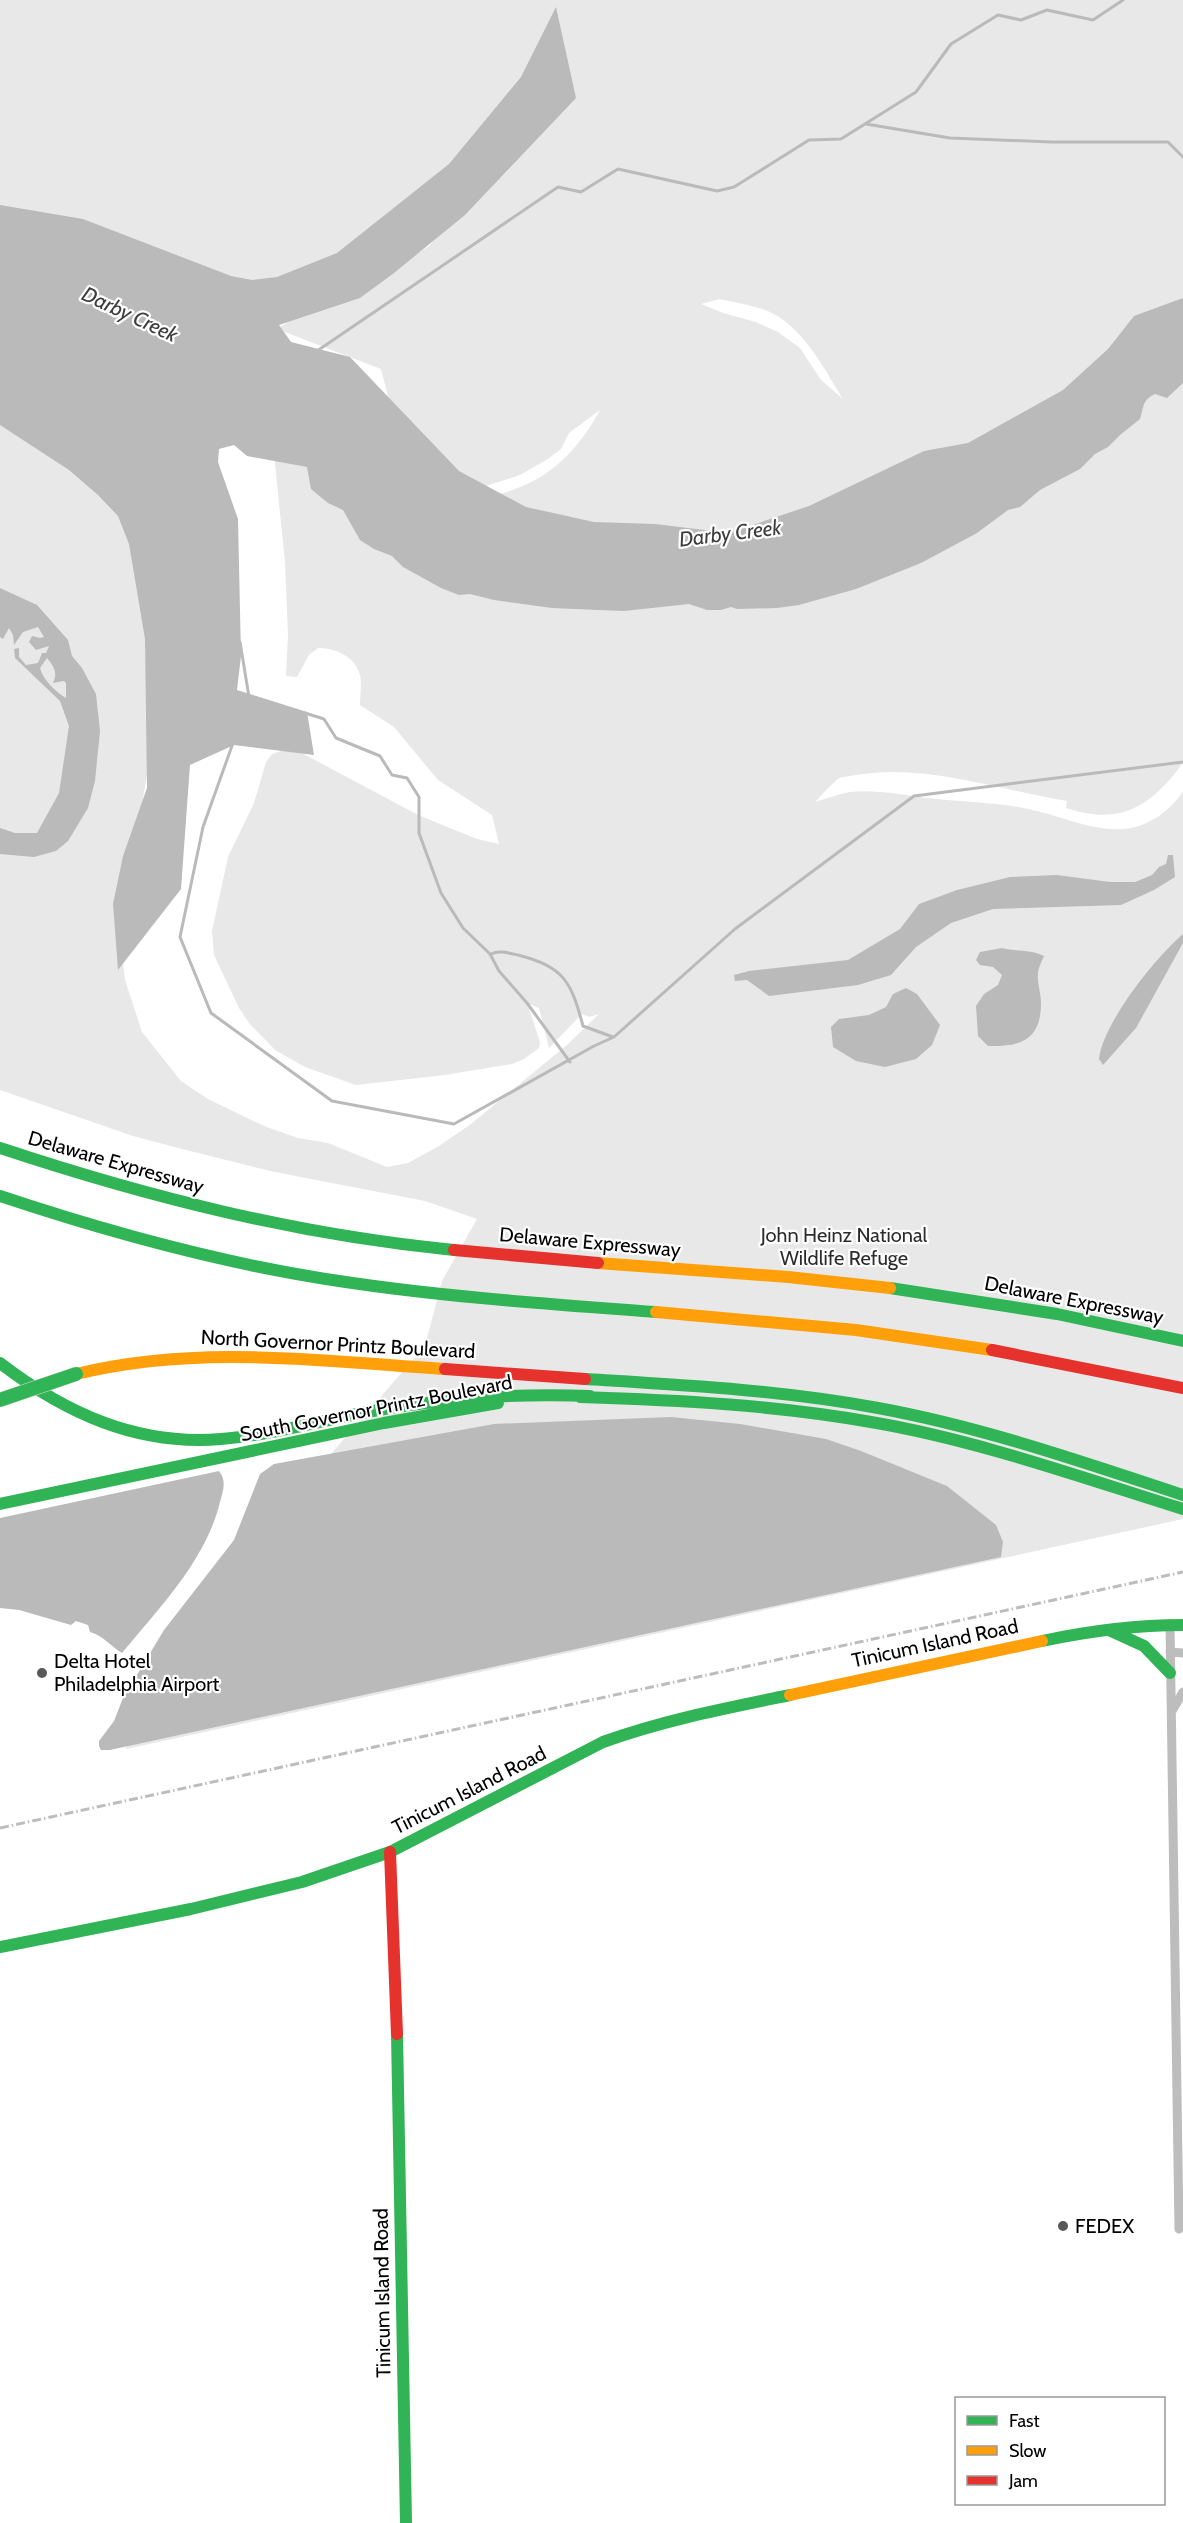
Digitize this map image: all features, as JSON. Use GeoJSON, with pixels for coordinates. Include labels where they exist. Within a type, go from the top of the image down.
{"type":"FeatureCollection","features":[{"type":"Feature","properties":{"kind":"main road","name":"Delaware Expressway"},"geometry":{"type":"LineString","coordinates":[[0,1148],[147,1194],[240,1217],[391,1243],[882,1288],[1070,1317],[1183,1341]]}},
{"type":"Feature","properties":{"kind":"main road"},"geometry":{"type":"LineString","coordinates":[[0,1196],[125,1236],[237,1263],[386,1288],[489,1299],[808,1325],[911,1337],[1028,1355],[1183,1388]]}},
{"type":"Feature","properties":{"kind":"main road","name":"North Governor Printz Boulevard"},"geometry":{"type":"LineString","coordinates":[[0,1400],[76,1374],[148,1359],[225,1356],[607,1379],[775,1393],[879,1408],[1007,1438],[1183,1495]]}},
{"type":"Feature","properties":{"kind":"main road"},"geometry":{"type":"LineString","coordinates":[[0,1363],[54,1402],[85,1418],[131,1434],[177,1440],[237,1437],[377,1410],[447,1400],[536,1393],[590,1396]]}},
{"type":"Feature","properties":{"kind":"main road","name":"South Governor Printz Boulevard"},"geometry":{"type":"LineString","coordinates":[[0,1504],[433,1414],[515,1401],[590,1396],[720,1403],[833,1415],[984,1448],[1183,1509]]}},
{"type":"Feature","properties":{"kind":"main road","name":"Tinicum Island Road"},"geometry":{"type":"LineString","coordinates":[[406,2523],[398,2051],[390,1852],[587,1750],[636,1730],[695,1715],[1102,1628],[1176,1625]]}},
{"type":"Feature","properties":{"kind":"main road"},"geometry":{"type":"LineString","coordinates":[[1102,1628],[1140,1642],[1154,1653],[1170,1673]]}},
{"type":"Feature","properties":{"kind":"main road"},"geometry":{"type":"LineString","coordinates":[[0,1947],[191,1908],[302,1882],[390,1852]]}},
{"type":"Feature","properties":{"kind":"street"},"geometry":{"type":"LineString","coordinates":[[1176,1625],[1170,1652],[1170,1673],[1179,2229]]}},
{"type":"Feature","properties":{"kind":"street"},"geometry":{"type":"LineString","coordinates":[[1170,1652],[1183,1653]]}},
{"type":"Feature","properties":{"kind":"street"},"geometry":{"type":"LineString","coordinates":[[1171,1713],[1183,1692]]}},
{"type":"Feature","properties":{"kind":"green space","name":"John Heinz National Wildlife Refuge"},"geometry":{"type":"Polygon","coordinates":[[[0,0],[1183,0],[1183,763],[1159,791],[1146,801],[1133,809],[1103,815],[1066,808],[1067,801],[962,779],[909,772],[882,772],[842,777],[835,781],[815,802],[850,792],[879,792],[991,803],[1040,812],[1099,828],[1123,829],[1149,822],[1165,812],[1183,791],[1183,1519],[126,1749],[136,1721],[323,1463],[425,1346],[442,1281],[477,1219],[425,1201],[270,1171],[133,1136],[0,1090],[0,345],[155,438],[147,775],[120,934],[125,980],[142,1032],[181,1081],[208,1099],[264,1126],[298,1138],[328,1143],[387,1167],[408,1163],[439,1146],[471,1124],[568,1044],[599,1014],[589,1017],[582,1014],[549,1048],[539,1008],[527,1003],[540,1042],[539,1048],[524,1059],[512,1064],[445,1075],[356,1085],[305,1067],[275,1050],[249,1023],[239,1008],[214,955],[212,931],[228,857],[254,803],[266,762],[272,754],[287,749],[298,751],[418,815],[477,839],[499,844],[492,815],[438,780],[394,727],[360,705],[360,675],[354,663],[344,654],[318,648],[309,655],[297,677],[286,676],[288,635],[285,562],[273,444],[615,544],[491,496],[526,484],[556,466],[580,441],[600,410],[569,433],[561,449],[548,459],[520,475],[480,488],[398,436],[381,369],[277,329],[286,323],[348,298],[429,246],[452,221],[297,307],[0,241],[0,0]],[[720,299],[701,304],[756,322],[778,332],[800,348],[821,380],[843,399],[805,341],[785,322],[761,309],[720,299]]]}},
{"type":"Feature","properties":{"kind":"water","name":"Darby Creek"},"geometry":{"type":"Polygon","coordinates":[[[556,7],[576,98],[465,215],[394,273],[360,298],[279,325],[291,342],[350,357],[459,471],[526,507],[594,522],[655,524],[729,533],[809,506],[924,451],[968,443],[1063,390],[1108,349],[1134,316],[1183,298],[1183,383],[1167,398],[1155,394],[1148,399],[1144,404],[1140,419],[1108,447],[1095,454],[1080,469],[1040,490],[1020,507],[1008,510],[977,533],[921,563],[856,589],[799,605],[777,608],[737,609],[731,607],[707,610],[689,604],[624,611],[598,610],[552,608],[494,600],[470,594],[459,595],[403,567],[392,556],[360,540],[343,510],[328,503],[311,489],[307,467],[247,456],[234,445],[219,449],[218,462],[238,519],[241,656],[237,690],[307,712],[314,755],[234,745],[190,765],[181,889],[118,970],[113,904],[123,856],[147,788],[145,639],[129,544],[118,516],[69,470],[0,425],[0,205],[83,219],[231,276],[252,280],[277,277],[337,253],[449,164],[521,77],[556,7]]]}},
{"type":"Feature","properties":{"kind":"water"},"geometry":{"type":"Polygon","coordinates":[[[0,588],[37,605],[68,640],[72,656],[82,668],[96,694],[100,731],[95,781],[88,808],[68,841],[56,851],[34,857],[0,854],[0,828],[15,833],[37,833],[59,793],[69,726],[60,701],[15,658],[14,649],[19,648],[19,657],[26,665],[38,663],[42,653],[46,653],[49,646],[36,650],[29,642],[32,636],[44,637],[38,627],[23,632],[14,645],[13,635],[9,628],[3,639],[0,637],[0,588]],[[47,658],[40,668],[44,677],[66,698],[66,683],[64,681],[53,683],[55,673],[47,658]]]}},
{"type":"Feature","properties":{"kind":"water"},"geometry":{"type":"Polygon","coordinates":[[[1168,855],[1173,855],[1175,877],[1154,890],[1121,905],[993,909],[951,923],[916,947],[891,975],[858,985],[769,996],[747,980],[735,981],[734,975],[749,971],[848,960],[900,929],[919,904],[957,890],[1010,877],[1057,875],[1110,882],[1135,882],[1152,875],[1159,867],[1166,864],[1168,855]]]}},
{"type":"Feature","properties":{"kind":"water"},"geometry":{"type":"Polygon","coordinates":[[[1183,934],[1183,943],[1136,1028],[1103,1065],[1099,1059],[1103,1044],[1120,1010],[1145,975],[1183,934]]]}},
{"type":"Feature","properties":{"kind":"water"},"geometry":{"type":"Polygon","coordinates":[[[1002,948],[1034,952],[1044,956],[1038,974],[1041,999],[1040,1016],[1033,1033],[1027,1039],[1010,1045],[988,1046],[978,1036],[976,1006],[984,994],[998,985],[1002,975],[993,967],[980,965],[976,960],[980,952],[1002,948]]]}},
{"type":"Feature","properties":{"kind":"water"},"geometry":{"type":"Polygon","coordinates":[[[906,988],[917,994],[940,1025],[932,1045],[916,1059],[885,1067],[856,1061],[833,1047],[831,1027],[839,1019],[869,1015],[886,1007],[893,994],[906,988]]]}},
{"type":"Feature","properties":{"kind":"water"},"geometry":{"type":"Polygon","coordinates":[[[671,1417],[740,1424],[826,1439],[947,1486],[996,1525],[1003,1542],[1001,1557],[110,1750],[101,1750],[99,1741],[114,1721],[123,1698],[164,1630],[234,1540],[260,1474],[274,1464],[494,1424],[671,1417]]]}},
{"type":"Feature","properties":{"kind":"water"},"geometry":{"type":"Polygon","coordinates":[[[219,1471],[224,1482],[223,1490],[204,1544],[180,1582],[122,1653],[90,1632],[88,1625],[76,1621],[71,1625],[19,1610],[0,1608],[0,1518],[219,1471]]]}},
{"type":"Feature","properties":{"kind":"waterway"},"geometry":{"type":"LineString","coordinates":[[317,351],[558,187],[581,192],[618,169],[717,191],[734,187],[809,140],[841,139],[916,92],[951,44],[998,15],[1021,20],[1047,10],[1093,20],[1123,0]]}},
{"type":"Feature","properties":{"kind":"waterway"},"geometry":{"type":"LineString","coordinates":[[866,124],[950,138],[1051,142],[1168,142],[1183,157]]}},
{"type":"Feature","properties":{"kind":"waterway"},"geometry":{"type":"LineString","coordinates":[[240,642],[249,697]]}},
{"type":"Feature","properties":{"kind":"waterway"},"geometry":{"type":"LineString","coordinates":[[305,713],[324,719],[336,738],[380,756],[392,775],[407,778],[419,797],[419,833],[441,893],[463,928],[490,954],[499,971],[527,1003],[570,1062]]}},
{"type":"Feature","properties":{"kind":"waterway"},"geometry":{"type":"LineString","coordinates":[[233,743],[203,827],[180,937],[211,1013],[332,1101],[454,1124],[614,1037],[735,929],[914,796],[1183,762]]}},
{"type":"Feature","properties":{"kind":"waterway"},"geometry":{"type":"LineString","coordinates":[[491,954],[501,952],[518,955],[556,971],[569,987],[583,1026],[613,1037]]}},
{"type":"Feature","properties":{"kind":"railway"},"geometry":{"type":"LineString","coordinates":[[0,1828],[1183,1572]]}},
{"type":"Feature","properties":{"kind":"traffic: fast"},"geometry":{"type":"LineString","coordinates":[[0,1148],[111,1182],[224,1212],[338,1235],[454,1250]]}},
{"type":"Feature","properties":{"kind":"traffic: fast"},"geometry":{"type":"LineString","coordinates":[[0,1196],[168,1246],[296,1274],[457,1296],[656,1312]]}},
{"type":"Feature","properties":{"kind":"traffic: fast"},"geometry":{"type":"LineString","coordinates":[[890,1288],[1057,1314],[1183,1341]]}},
{"type":"Feature","properties":{"kind":"traffic: fast"},"geometry":{"type":"LineString","coordinates":[[0,1363],[50,1397],[103,1422],[131,1431],[190,1440],[261,1434],[378,1410],[431,1402],[510,1396],[590,1396]]}},
{"type":"Feature","properties":{"kind":"traffic: fast"},"geometry":{"type":"LineString","coordinates":[[0,1400],[76,1374]]}},
{"type":"Feature","properties":{"kind":"traffic: fast"},"geometry":{"type":"LineString","coordinates":[[585,1379],[769,1392],[878,1408],[994,1435],[1183,1495]]}},
{"type":"Feature","properties":{"kind":"traffic: fast"},"geometry":{"type":"LineString","coordinates":[[580,1397],[726,1404],[799,1411],[871,1422],[989,1449],[1183,1509]]}},
{"type":"Feature","properties":{"kind":"traffic: fast"},"geometry":{"type":"LineString","coordinates":[[0,1504],[384,1423],[498,1403]]}},
{"type":"Feature","properties":{"kind":"traffic: fast"},"geometry":{"type":"LineString","coordinates":[[1042,1641],[1112,1629],[1183,1625]]}},
{"type":"Feature","properties":{"kind":"traffic: fast"},"geometry":{"type":"LineString","coordinates":[[1109,1630],[1144,1646],[1170,1673]]}},
{"type":"Feature","properties":{"kind":"traffic: fast"},"geometry":{"type":"LineString","coordinates":[[0,1947],[191,1909],[302,1882],[390,1852],[603,1742],[672,1721],[790,1695]]}},
{"type":"Feature","properties":{"kind":"traffic: fast"},"geometry":{"type":"LineString","coordinates":[[397,2034],[406,2523]]}},
{"type":"Feature","properties":{"kind":"traffic: slow"},"geometry":{"type":"LineString","coordinates":[[598,1263],[788,1277],[890,1288]]}},
{"type":"Feature","properties":{"kind":"traffic: slow"},"geometry":{"type":"LineString","coordinates":[[656,1312],[856,1330],[992,1350]]}},
{"type":"Feature","properties":{"kind":"traffic: slow"},"geometry":{"type":"LineString","coordinates":[[76,1374],[168,1359],[214,1357],[306,1359],[445,1369]]}},
{"type":"Feature","properties":{"kind":"traffic: slow"},"geometry":{"type":"LineString","coordinates":[[790,1695],[1042,1641]]}},
{"type":"Feature","properties":{"kind":"traffic: jam"},"geometry":{"type":"LineString","coordinates":[[454,1250],[598,1263]]}},
{"type":"Feature","properties":{"kind":"traffic: jam"},"geometry":{"type":"LineString","coordinates":[[992,1350],[1183,1388]]}},
{"type":"Feature","properties":{"kind":"traffic: jam"},"geometry":{"type":"LineString","coordinates":[[445,1369],[585,1379]]}},
{"type":"Feature","properties":{"kind":"traffic: jam"},"geometry":{"type":"LineString","coordinates":[[390,1852],[397,2034]]}},
{"type":"Feature","properties":{"kind":"place","name":"Delta Hotel Philadelphia Airport"},"geometry":{"type":"Point","coordinates":[42,1673]}},
{"type":"Feature","properties":{"kind":"place","name":"FEDEX"},"geometry":{"type":"Point","coordinates":[1063,2226]}}]}
